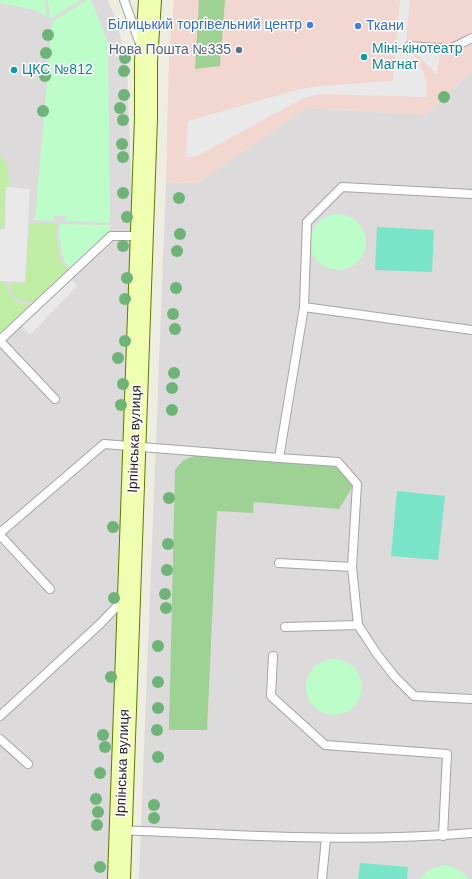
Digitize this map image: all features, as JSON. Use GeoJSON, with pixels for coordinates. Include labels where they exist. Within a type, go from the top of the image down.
{"type":"FeatureCollection","features":[{"type":"Feature","properties":{"kind":"street","name":"Ірпінська вулиця"},"geometry":{"type":"LineString","coordinates":[[119,879],[146,118],[146,61],[150,0]]}},
{"type":"Feature","properties":{"kind":"lane"},"geometry":{"type":"LineString","coordinates":[[124,0],[146,61]]}},
{"type":"Feature","properties":{"kind":"lane"},"geometry":{"type":"LineString","coordinates":[[409,46],[450,48],[472,38]]}},
{"type":"Feature","properties":{"kind":"lane"},"geometry":{"type":"LineString","coordinates":[[279,458],[304,307],[307,222],[342,187],[472,194]]}},
{"type":"Feature","properties":{"kind":"lane"},"geometry":{"type":"LineString","coordinates":[[55,399],[0,340],[111,236],[142,236]]}},
{"type":"Feature","properties":{"kind":"lane"},"geometry":{"type":"LineString","coordinates":[[304,307],[472,330]]}},
{"type":"Feature","properties":{"kind":"lane"},"geometry":{"type":"LineString","coordinates":[[50,589],[0,534],[104,444],[338,462],[357,484],[352,567],[358,625],[395,677],[414,696],[472,699]]}},
{"type":"Feature","properties":{"kind":"lane"},"geometry":{"type":"LineString","coordinates":[[280,563],[352,567]]}},
{"type":"Feature","properties":{"kind":"lane"},"geometry":{"type":"LineString","coordinates":[[0,716],[100,624],[129,594]]}},
{"type":"Feature","properties":{"kind":"lane"},"geometry":{"type":"LineString","coordinates":[[285,627],[358,625]]}},
{"type":"Feature","properties":{"kind":"lane"},"geometry":{"type":"LineString","coordinates":[[273,656],[271,696],[325,745],[448,754],[443,836]]}},
{"type":"Feature","properties":{"kind":"lane"},"geometry":{"type":"LineString","coordinates":[[0,739],[28,764]]}},
{"type":"Feature","properties":{"kind":"lane"},"geometry":{"type":"LineString","coordinates":[[120,830],[326,838],[443,836],[472,833]]}},
{"type":"Feature","properties":{"kind":"lane"},"geometry":{"type":"LineString","coordinates":[[322,879],[326,838]]}},
{"type":"Feature","properties":{"kind":"shaded area"},"geometry":{"type":"Polygon","coordinates":[[[0,0],[108,0],[117,22],[127,66],[134,256],[114,879],[0,879],[0,0]]]}},
{"type":"Feature","properties":{"kind":"shaded area"},"geometry":{"type":"Polygon","coordinates":[[[174,0],[472,0],[472,71],[425,115],[307,108],[197,183],[166,182],[169,57],[174,0]]]}},
{"type":"Feature","properties":{"kind":"shaded area"},"geometry":{"type":"Polygon","coordinates":[[[400,0],[410,0],[406,42],[441,46],[437,75],[410,47],[426,77],[426,97],[321,94],[304,98],[197,156],[186,157],[188,121],[300,89],[393,81],[400,0]]]}},
{"type":"Feature","properties":{"kind":"shaded area"},"geometry":{"type":"Polygon","coordinates":[[[472,71],[472,879],[139,879],[166,182],[197,183],[307,108],[425,115],[472,71]]]}},
{"type":"Feature","properties":{"kind":"shaded area"},"geometry":{"type":"Polygon","coordinates":[[[6,187],[30,189],[25,282],[0,281],[0,230],[5,229],[6,187]]]}},
{"type":"Feature","properties":{"kind":"shaded area"},"geometry":{"type":"Polygon","coordinates":[[[68,276],[77,286],[30,335],[19,322],[68,276]]]}},
{"type":"Feature","properties":{"kind":"green space"},"geometry":{"type":"Polygon","coordinates":[[[0,0],[45,0],[47,17],[38,11],[0,3],[0,0]]]}},
{"type":"Feature","properties":{"kind":"green space"},"geometry":{"type":"Polygon","coordinates":[[[48,0],[81,0],[50,19],[48,0]]]}},
{"type":"Feature","properties":{"kind":"green space"},"geometry":{"type":"Polygon","coordinates":[[[87,0],[91,0],[108,42],[110,223],[66,221],[66,216],[54,216],[54,221],[35,220],[52,22],[87,0]]]}},
{"type":"Feature","properties":{"kind":"green space"},"geometry":{"type":"Polygon","coordinates":[[[199,0],[225,0],[220,66],[195,69],[199,0]]]}},
{"type":"Feature","properties":{"kind":"green space"},"geometry":{"type":"Polygon","coordinates":[[[0,155],[7,166],[10,186],[5,187],[4,228],[0,228],[0,155]]]}},
{"type":"Feature","properties":{"kind":"green space"},"geometry":{"type":"Polygon","coordinates":[[[332,214],[344,214],[354,218],[362,226],[366,236],[366,248],[362,258],[354,266],[344,270],[332,270],[322,266],[314,258],[310,248],[310,236],[314,226],[322,218],[332,214]]]}},
{"type":"Feature","properties":{"kind":"green space"},"geometry":{"type":"Polygon","coordinates":[[[30,223],[58,224],[55,232],[61,262],[70,273],[38,303],[23,301],[16,297],[11,289],[10,283],[25,283],[30,223]]]}},
{"type":"Feature","properties":{"kind":"green space"},"geometry":{"type":"Polygon","coordinates":[[[60,224],[110,225],[109,235],[71,271],[64,261],[58,232],[60,224]]]}},
{"type":"Feature","properties":{"kind":"green space"},"geometry":{"type":"Polygon","coordinates":[[[377,227],[434,230],[432,272],[375,270],[377,227]]]}},
{"type":"Feature","properties":{"kind":"green space"},"geometry":{"type":"Polygon","coordinates":[[[0,282],[7,283],[9,293],[20,304],[34,305],[0,337],[0,282]]]}},
{"type":"Feature","properties":{"kind":"green space"},"geometry":{"type":"Polygon","coordinates":[[[200,455],[336,467],[353,486],[339,509],[254,502],[253,513],[217,511],[207,730],[169,730],[175,470],[186,460],[200,455]]]}},
{"type":"Feature","properties":{"kind":"green space"},"geometry":{"type":"Polygon","coordinates":[[[397,491],[445,496],[438,560],[391,556],[397,491]]]}},
{"type":"Feature","properties":{"kind":"green space"},"geometry":{"type":"Polygon","coordinates":[[[328,659],[340,659],[350,663],[358,671],[362,681],[362,693],[358,703],[350,711],[340,715],[328,715],[318,711],[310,703],[306,693],[306,681],[310,671],[318,663],[328,659]]]}},
{"type":"Feature","properties":{"kind":"green space"},"geometry":{"type":"Polygon","coordinates":[[[360,863],[408,867],[407,879],[358,879],[360,863]]]}},
{"type":"Feature","properties":{"kind":"green space"},"geometry":{"type":"Polygon","coordinates":[[[446,865],[461,871],[468,879],[420,879],[431,869],[446,865]]]}},
{"type":"Feature","properties":{"kind":"place","name":"Білицький торгівельний центр"},"geometry":{"type":"Point","coordinates":[310,25]}},
{"type":"Feature","properties":{"kind":"place","name":"Ткани"},"geometry":{"type":"Point","coordinates":[358,26]}},
{"type":"Feature","properties":{"kind":"place","name":"Нова Пошта №335"},"geometry":{"type":"Point","coordinates":[239,50]}},
{"type":"Feature","properties":{"kind":"place","name":"Міні-кінотеатр Магнат"},"geometry":{"type":"Point","coordinates":[364,57]}},
{"type":"Feature","properties":{"kind":"place","name":"ЦКС №812"},"geometry":{"type":"Point","coordinates":[14,70]}}]}
